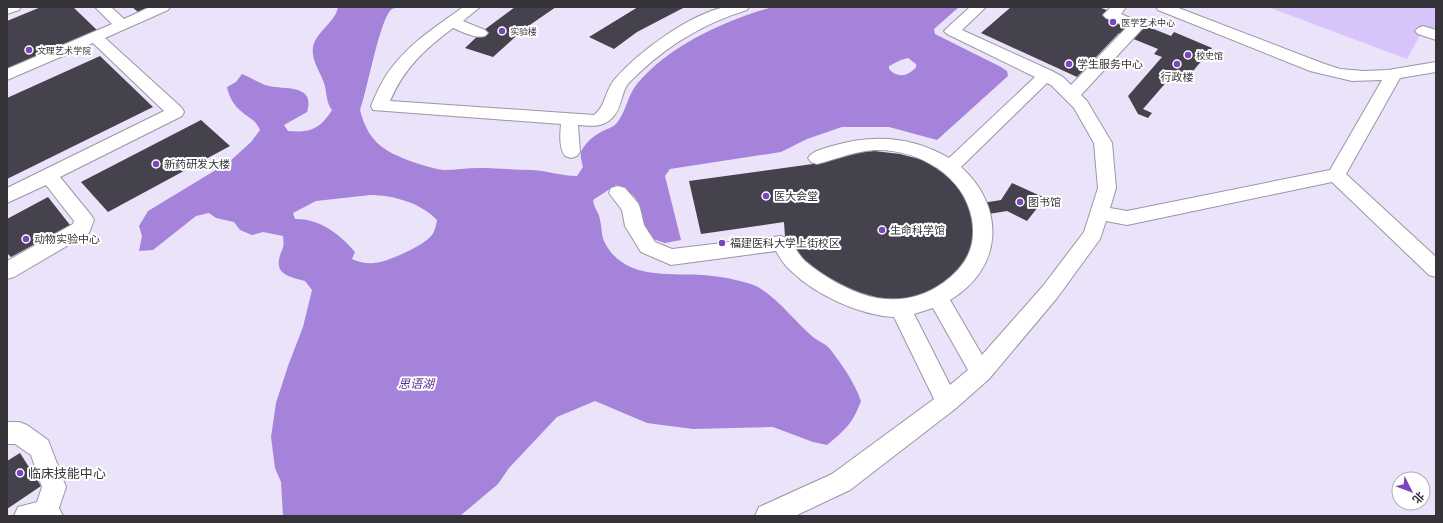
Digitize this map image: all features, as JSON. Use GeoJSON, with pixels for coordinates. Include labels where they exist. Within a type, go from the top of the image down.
{"type":"FeatureCollection","features":[{"type":"Feature","properties":{"kind":"street"},"geometry":{"type":"LineString","coordinates":[[7,10],[14,7]]}},
{"type":"Feature","properties":{"kind":"street"},"geometry":{"type":"LineString","coordinates":[[102,7],[122,25]]}},
{"type":"Feature","properties":{"kind":"street"},"geometry":{"type":"LineString","coordinates":[[7,75],[163,7]]}},
{"type":"Feature","properties":{"kind":"street"},"geometry":{"type":"LineString","coordinates":[[473,7],[438,31],[411,56],[391,80],[379,106],[597,121],[606,114],[620,83],[649,55],[694,25],[718,14],[742,7]]}},
{"type":"Feature","properties":{"kind":"street"},"geometry":{"type":"LineString","coordinates":[[768,516],[841,482],[947,402],[981,372],[1050,292],[1093,234],[1107,188],[1102,143],[1081,105],[1057,81],[952,31],[979,7]]}},
{"type":"Feature","properties":{"kind":"street"},"geometry":{"type":"LineString","coordinates":[[1071,95],[1137,26],[1111,15],[1119,7]]}},
{"type":"Feature","properties":{"kind":"street"},"geometry":{"type":"LineString","coordinates":[[1163,7],[1316,67],[1341,74],[1366,76],[1394,74],[1436,67]]}},
{"type":"Feature","properties":{"kind":"street"},"geometry":{"type":"LineString","coordinates":[[451,22],[480,33]]}},
{"type":"Feature","properties":{"kind":"street"},"geometry":{"type":"LineString","coordinates":[[7,196],[176,112],[94,37]]}},
{"type":"Feature","properties":{"kind":"street"},"geometry":{"type":"LineString","coordinates":[[1099,213],[1127,218],[1336,175],[1394,74]]}},
{"type":"Feature","properties":{"kind":"street"},"geometry":{"type":"LineString","coordinates":[[950,167],[1046,75]]}},
{"type":"Feature","properties":{"kind":"street"},"geometry":{"type":"LineString","coordinates":[[570,119],[569,136],[571,152]]}},
{"type":"Feature","properties":{"kind":"street"},"geometry":{"type":"LineString","coordinates":[[618,192],[631,208],[635,226],[648,246],[671,257],[781,243],[797,266],[841,294],[870,305],[900,308],[909,307],[928,301],[952,288],[968,272],[978,258],[983,242],[982,218],[974,196],[963,177],[950,167],[920,151],[883,144],[851,146],[817,158]]}},
{"type":"Feature","properties":{"kind":"street"},"geometry":{"type":"LineString","coordinates":[[1336,175],[1436,270]]}},
{"type":"Feature","properties":{"kind":"street"},"geometry":{"type":"LineString","coordinates":[[7,271],[82,228],[84,220],[49,176]]}},
{"type":"Feature","properties":{"kind":"street"},"geometry":{"type":"LineString","coordinates":[[937,297],[981,372]]}},
{"type":"Feature","properties":{"kind":"street"},"geometry":{"type":"LineString","coordinates":[[900,308],[947,402]]}},
{"type":"Feature","properties":{"kind":"street"},"geometry":{"type":"LineString","coordinates":[[7,433],[19,433],[40,448],[54,487],[47,508],[42,515]]}},
{"type":"Feature","properties":{"kind":"shaded area","name":"福建医科大学上街校区"},"geometry":{"type":"Polygon","coordinates":[[[7,7],[1436,7],[1436,516],[7,516],[7,7]]]}},
{"type":"Feature","properties":{"kind":"shaded area"},"geometry":{"type":"Polygon","coordinates":[[[1268,7],[1436,7],[1436,32],[1424,28],[1407,59],[1268,7]]]}},
{"type":"Feature","properties":{"kind":"water","name":"思语湖"},"geometry":{"type":"Polygon","coordinates":[[[338,7],[398,7],[392,9],[387,15],[378,40],[360,110],[369,132],[374,140],[381,146],[408,160],[443,170],[480,168],[532,170],[577,176],[583,167],[581,152],[585,145],[595,136],[616,124],[637,84],[650,70],[682,46],[699,36],[737,19],[773,7],[959,7],[934,29],[935,34],[1001,67],[1007,71],[1008,76],[937,140],[889,127],[842,127],[807,139],[781,152],[670,169],[665,176],[681,240],[665,243],[650,238],[635,197],[616,185],[593,200],[601,223],[604,241],[613,255],[624,263],[636,269],[649,272],[662,274],[715,276],[751,284],[767,293],[806,331],[828,347],[839,361],[855,387],[861,401],[848,426],[827,445],[813,442],[773,427],[693,429],[647,423],[595,401],[557,417],[509,468],[498,484],[460,516],[283,516],[281,482],[275,468],[271,437],[276,403],[303,327],[312,290],[305,281],[287,275],[280,270],[279,260],[283,247],[283,236],[263,232],[252,235],[240,230],[234,222],[216,218],[209,213],[196,216],[153,250],[139,251],[142,236],[139,226],[148,211],[229,162],[251,142],[260,130],[254,121],[245,115],[232,101],[228,91],[227,87],[236,82],[242,74],[265,85],[296,90],[307,96],[307,112],[284,125],[288,131],[308,130],[319,126],[323,122],[332,110],[328,101],[324,83],[315,61],[313,47],[319,35],[336,13],[338,7]],[[908,58],[889,66],[889,69],[895,74],[899,75],[910,73],[916,67],[916,64],[908,58]],[[370,195],[316,201],[293,213],[295,219],[313,221],[329,229],[355,252],[352,259],[365,263],[380,262],[396,257],[422,244],[433,233],[437,220],[423,209],[397,198],[370,195]]]}},
{"type":"Feature","properties":{"kind":"building"},"geometry":{"type":"Polygon","coordinates":[[[41,7],[73,7],[98,31],[7,70],[7,21],[41,7]]]}},
{"type":"Feature","properties":{"kind":"building"},"geometry":{"type":"Polygon","coordinates":[[[132,7],[150,7],[138,12],[132,7]]]}},
{"type":"Feature","properties":{"kind":"building","name":"实验楼"},"geometry":{"type":"Polygon","coordinates":[[[515,7],[556,7],[524,29],[493,57],[465,48],[484,30],[515,7]]]}},
{"type":"Feature","properties":{"kind":"building"},"geometry":{"type":"Polygon","coordinates":[[[638,7],[685,7],[637,32],[614,49],[589,37],[638,7]]]}},
{"type":"Feature","properties":{"kind":"building","name":"行政楼"},"geometry":{"type":"Polygon","coordinates":[[[1011,7],[1099,7],[1171,36],[1174,32],[1212,48],[1189,76],[1176,71],[1143,109],[1152,113],[1148,118],[1138,114],[1128,96],[1162,57],[1154,54],[1158,49],[1119,33],[1077,77],[981,33],[1011,7]]]}},
{"type":"Feature","properties":{"kind":"building"},"geometry":{"type":"Polygon","coordinates":[[[100,56],[153,107],[7,179],[7,98],[100,56]]]}},
{"type":"Feature","properties":{"kind":"building","name":"新药研发大楼"},"geometry":{"type":"Polygon","coordinates":[[[201,120],[230,146],[108,212],[81,182],[201,120]]]}},
{"type":"Feature","properties":{"kind":"building","name":"生命科学馆"},"geometry":{"type":"Polygon","coordinates":[[[874,151],[900,154],[923,160],[942,171],[957,185],[970,205],[1001,200],[1012,183],[1045,198],[1027,221],[1007,211],[976,216],[979,235],[956,278],[912,303],[851,295],[795,256],[785,237],[784,222],[701,234],[689,181],[827,162],[844,154],[874,151]]]}},
{"type":"Feature","properties":{"kind":"building","name":"动物实验中心"},"geometry":{"type":"Polygon","coordinates":[[[48,197],[70,225],[11,257],[7,253],[7,219],[48,197]]]}},
{"type":"Feature","properties":{"kind":"building","name":"临床技能中心"},"geometry":{"type":"Polygon","coordinates":[[[20,453],[41,486],[7,509],[7,461],[20,453]]]}},
{"type":"Feature","properties":{"kind":"place","name":"医学艺术中心"},"geometry":{"type":"Point","coordinates":[1113,22]}},
{"type":"Feature","properties":{"kind":"place","name":"实验楼"},"geometry":{"type":"Point","coordinates":[502,31]}},
{"type":"Feature","properties":{"kind":"place","name":"文理艺术学院"},"geometry":{"type":"Point","coordinates":[29,50]}},
{"type":"Feature","properties":{"kind":"place","name":"校史馆"},"geometry":{"type":"Point","coordinates":[1188,55]}},
{"type":"Feature","properties":{"kind":"place","name":"学生服务中心"},"geometry":{"type":"Point","coordinates":[1069,64]}},
{"type":"Feature","properties":{"kind":"place","name":"行政楼"},"geometry":{"type":"Point","coordinates":[1177,64]}},
{"type":"Feature","properties":{"kind":"place","name":"新药研发大楼"},"geometry":{"type":"Point","coordinates":[156,164]}},
{"type":"Feature","properties":{"kind":"place","name":"医大会堂"},"geometry":{"type":"Point","coordinates":[766,196]}},
{"type":"Feature","properties":{"kind":"place","name":"图书馆"},"geometry":{"type":"Point","coordinates":[1020,202]}},
{"type":"Feature","properties":{"kind":"place","name":"生命科学馆"},"geometry":{"type":"Point","coordinates":[882,230]}},
{"type":"Feature","properties":{"kind":"place","name":"动物实验中心"},"geometry":{"type":"Point","coordinates":[26,239]}},
{"type":"Feature","properties":{"kind":"place","name":"福建医科大学上街校区"},"geometry":{"type":"Point","coordinates":[722,243]}},
{"type":"Feature","properties":{"kind":"place","name":"临床技能中心"},"geometry":{"type":"Point","coordinates":[20,473]}}]}
